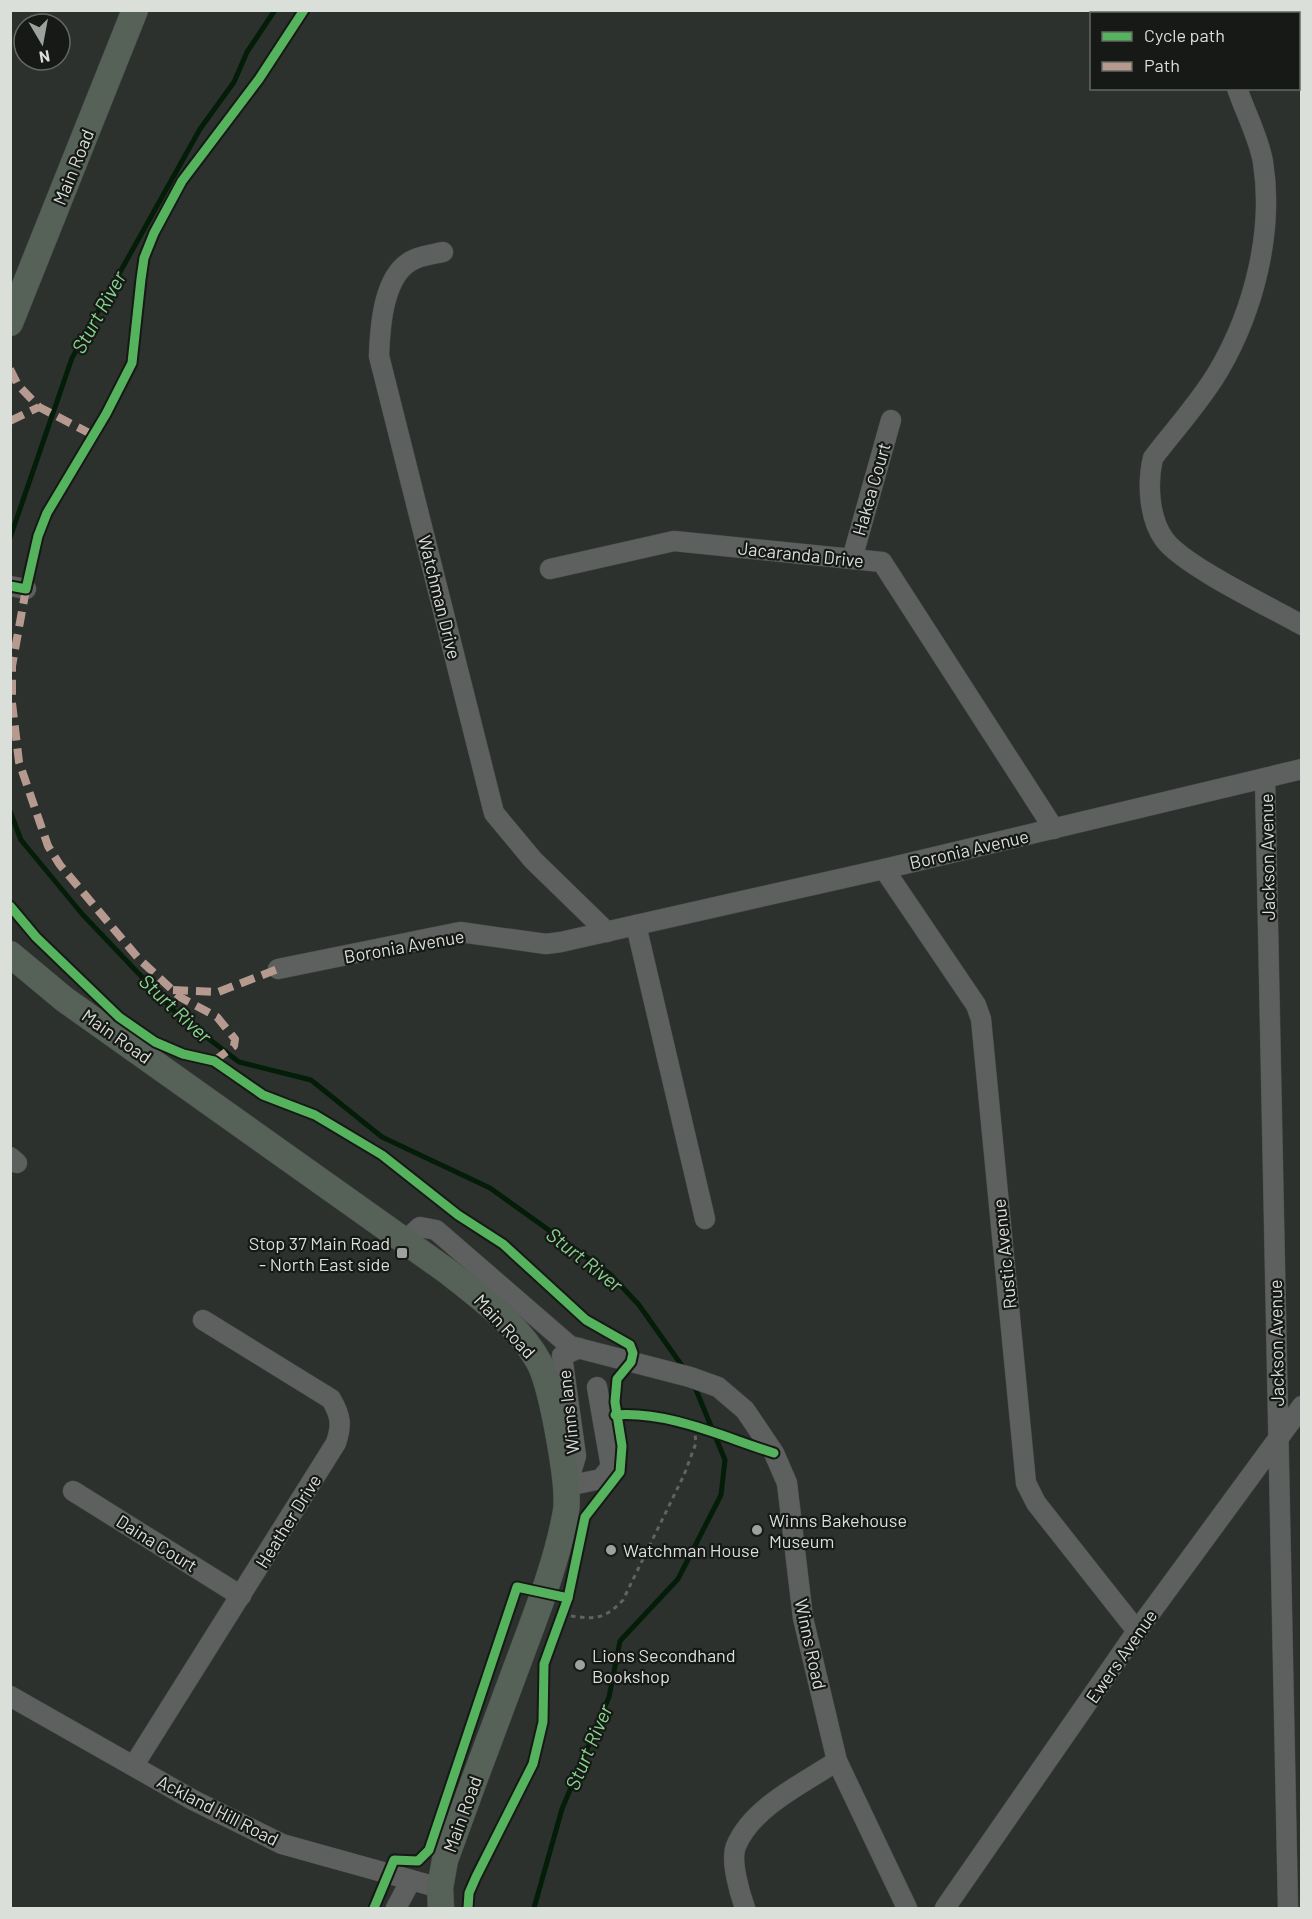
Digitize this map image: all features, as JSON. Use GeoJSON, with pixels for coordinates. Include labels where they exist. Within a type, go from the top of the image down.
{"type":"FeatureCollection","features":[{"type":"Feature","properties":{"kind":"main road","name":"Main Road"},"geometry":{"type":"LineString","coordinates":[[10,323],[135,10]]}},
{"type":"Feature","properties":{"kind":"main road","name":"Main Road"},"geometry":{"type":"LineString","coordinates":[[10,954],[64,999],[406,1240],[486,1301],[523,1340],[540,1365],[548,1390],[567,1486],[566,1511],[544,1593],[445,1860],[440,1898]]}},
{"type":"Feature","properties":{"kind":"street"},"geometry":{"type":"LineString","coordinates":[[1238,90],[1263,160],[1265,203],[1259,267],[1241,329],[1218,372],[1153,458],[1150,471],[1151,499],[1157,526],[1174,551],[1302,625]]}},
{"type":"Feature","properties":{"kind":"street","name":"Watchman Drive"},"geometry":{"type":"LineString","coordinates":[[443,252],[414,259],[400,271],[384,302],[380,328],[380,356],[494,813],[533,860],[607,932]]}},
{"type":"Feature","properties":{"kind":"street","name":"Hakea Court"},"geometry":{"type":"LineString","coordinates":[[852,559],[891,420]]}},
{"type":"Feature","properties":{"kind":"street","name":"Jacaranda Drive"},"geometry":{"type":"LineString","coordinates":[[550,569],[674,541],[882,562],[1054,829]]}},
{"type":"Feature","properties":{"kind":"street","name":"Boronia Avenue"},"geometry":{"type":"LineString","coordinates":[[278,969],[460,932],[546,944],[884,869],[1302,769]]}},
{"type":"Feature","properties":{"kind":"street","name":"Jackson Avenue"},"geometry":{"type":"LineString","coordinates":[[1265,778],[1288,1908]]}},
{"type":"Feature","properties":{"kind":"street","name":"Rustic Avenue"},"geometry":{"type":"LineString","coordinates":[[884,869],[976,1005],[981,1019],[1026,1483],[1036,1503],[1137,1631]]}},
{"type":"Feature","properties":{"kind":"street"},"geometry":{"type":"LineString","coordinates":[[636,925],[705,1219]]}},
{"type":"Feature","properties":{"kind":"street"},"geometry":{"type":"LineString","coordinates":[[406,1240],[420,1227],[436,1230],[570,1346],[579,1348]]}},
{"type":"Feature","properties":{"kind":"street","name":"Heather Drive"},"geometry":{"type":"LineString","coordinates":[[134,1765],[336,1443],[341,1428],[339,1414],[331,1399],[203,1320]]}},
{"type":"Feature","properties":{"kind":"street","name":"Winns Road"},"geometry":{"type":"LineString","coordinates":[[579,1348],[672,1372],[718,1388],[745,1410],[774,1453],[787,1483],[803,1618],[837,1761],[906,1908]]}},
{"type":"Feature","properties":{"kind":"street","name":"Winns lane"},"geometry":{"type":"LineString","coordinates":[[567,1486],[576,1456],[562,1356],[579,1348]]}},
{"type":"Feature","properties":{"kind":"street"},"geometry":{"type":"LineString","coordinates":[[567,1486],[601,1479],[611,1467],[597,1387]]}},
{"type":"Feature","properties":{"kind":"street","name":"Ewers Avenue"},"geometry":{"type":"LineString","coordinates":[[945,1908],[1137,1631],[1302,1406]]}},
{"type":"Feature","properties":{"kind":"street","name":"Daina Court"},"geometry":{"type":"LineString","coordinates":[[73,1491],[241,1596]]}},
{"type":"Feature","properties":{"kind":"street","name":"Ackland Hill Road"},"geometry":{"type":"LineString","coordinates":[[10,1696],[193,1800],[282,1844],[411,1880],[440,1898]]}},
{"type":"Feature","properties":{"kind":"street"},"geometry":{"type":"LineString","coordinates":[[745,1908],[738,1888],[735,1848],[746,1827],[770,1806],[837,1761]]}},
{"type":"Feature","properties":{"kind":"street"},"geometry":{"type":"LineString","coordinates":[[396,1908],[411,1880]]}},
{"type":"Feature","properties":{"kind":"path"},"geometry":{"type":"LineString","coordinates":[[558,1625],[564,1611],[595,1619],[612,1612],[623,1600],[684,1475],[696,1443],[693,1426]]}},
{"type":"Feature","properties":{"kind":"waterway","name":"Sturt River"},"geometry":{"type":"LineString","coordinates":[[10,538],[72,358],[200,129],[234,82],[247,52],[275,10]]}},
{"type":"Feature","properties":{"kind":"waterway","name":"Sturt River"},"geometry":{"type":"LineString","coordinates":[[10,811],[21,840],[83,915],[179,1016],[239,1062],[311,1080],[382,1137],[490,1188],[610,1274],[639,1305],[685,1370]]}},
{"type":"Feature","properties":{"kind":"waterway","name":"Sturt River"},"geometry":{"type":"LineString","coordinates":[[534,1908],[562,1809],[609,1697],[620,1641],[678,1579],[721,1495],[725,1460],[694,1385]]}},
{"type":"Feature","properties":{"kind":"marked path"},"geometry":{"type":"LineString","coordinates":[[10,369],[18,385],[39,407],[93,435]]}},
{"type":"Feature","properties":{"kind":"marked path"},"geometry":{"type":"LineString","coordinates":[[10,421],[39,407]]}},
{"type":"Feature","properties":{"kind":"marked path"},"geometry":{"type":"LineString","coordinates":[[26,589],[12,666],[12,703],[19,762],[48,846],[60,865],[139,959],[180,997],[217,1017],[235,1039],[234,1046],[214,1061]]}},
{"type":"Feature","properties":{"kind":"marked path"},"geometry":{"type":"LineString","coordinates":[[173,990],[218,992],[278,969]]}},
{"type":"Feature","properties":{"kind":"cycle path"},"geometry":{"type":"LineString","coordinates":[[10,586],[26,589],[38,536],[47,513],[106,414],[132,363],[144,258],[154,233],[182,181],[259,79],[304,10]]}},
{"type":"Feature","properties":{"kind":"cycle path"},"geometry":{"type":"LineString","coordinates":[[10,906],[36,937],[119,1017],[155,1042],[183,1054],[214,1061],[263,1095],[315,1115],[382,1155],[458,1215],[503,1244],[586,1320],[630,1345],[633,1353],[631,1362],[617,1379],[615,1402],[622,1446],[620,1472],[585,1517],[568,1598],[544,1664],[543,1722],[533,1764],[476,1877],[469,1893],[468,1908]]}},
{"type":"Feature","properties":{"kind":"cycle path"},"geometry":{"type":"LineString","coordinates":[[615,1415],[635,1415],[676,1421],[774,1453]]}},
{"type":"Feature","properties":{"kind":"cycle path"},"geometry":{"type":"LineString","coordinates":[[374,1908],[394,1860],[418,1861],[429,1850],[517,1587],[568,1598]]}},
{"type":"Feature","properties":{"kind":"place","name":"Stop 37 Main Road - North East side"},"geometry":{"type":"Point","coordinates":[402,1253]}},
{"type":"Feature","properties":{"kind":"place","name":"Winns Bakehouse Museum"},"geometry":{"type":"Point","coordinates":[757,1530]}},
{"type":"Feature","properties":{"kind":"place","name":"Watchman House"},"geometry":{"type":"Point","coordinates":[611,1550]}},
{"type":"Feature","properties":{"kind":"place","name":"Lions Secondhand Bookshop"},"geometry":{"type":"Point","coordinates":[580,1665]}}]}
